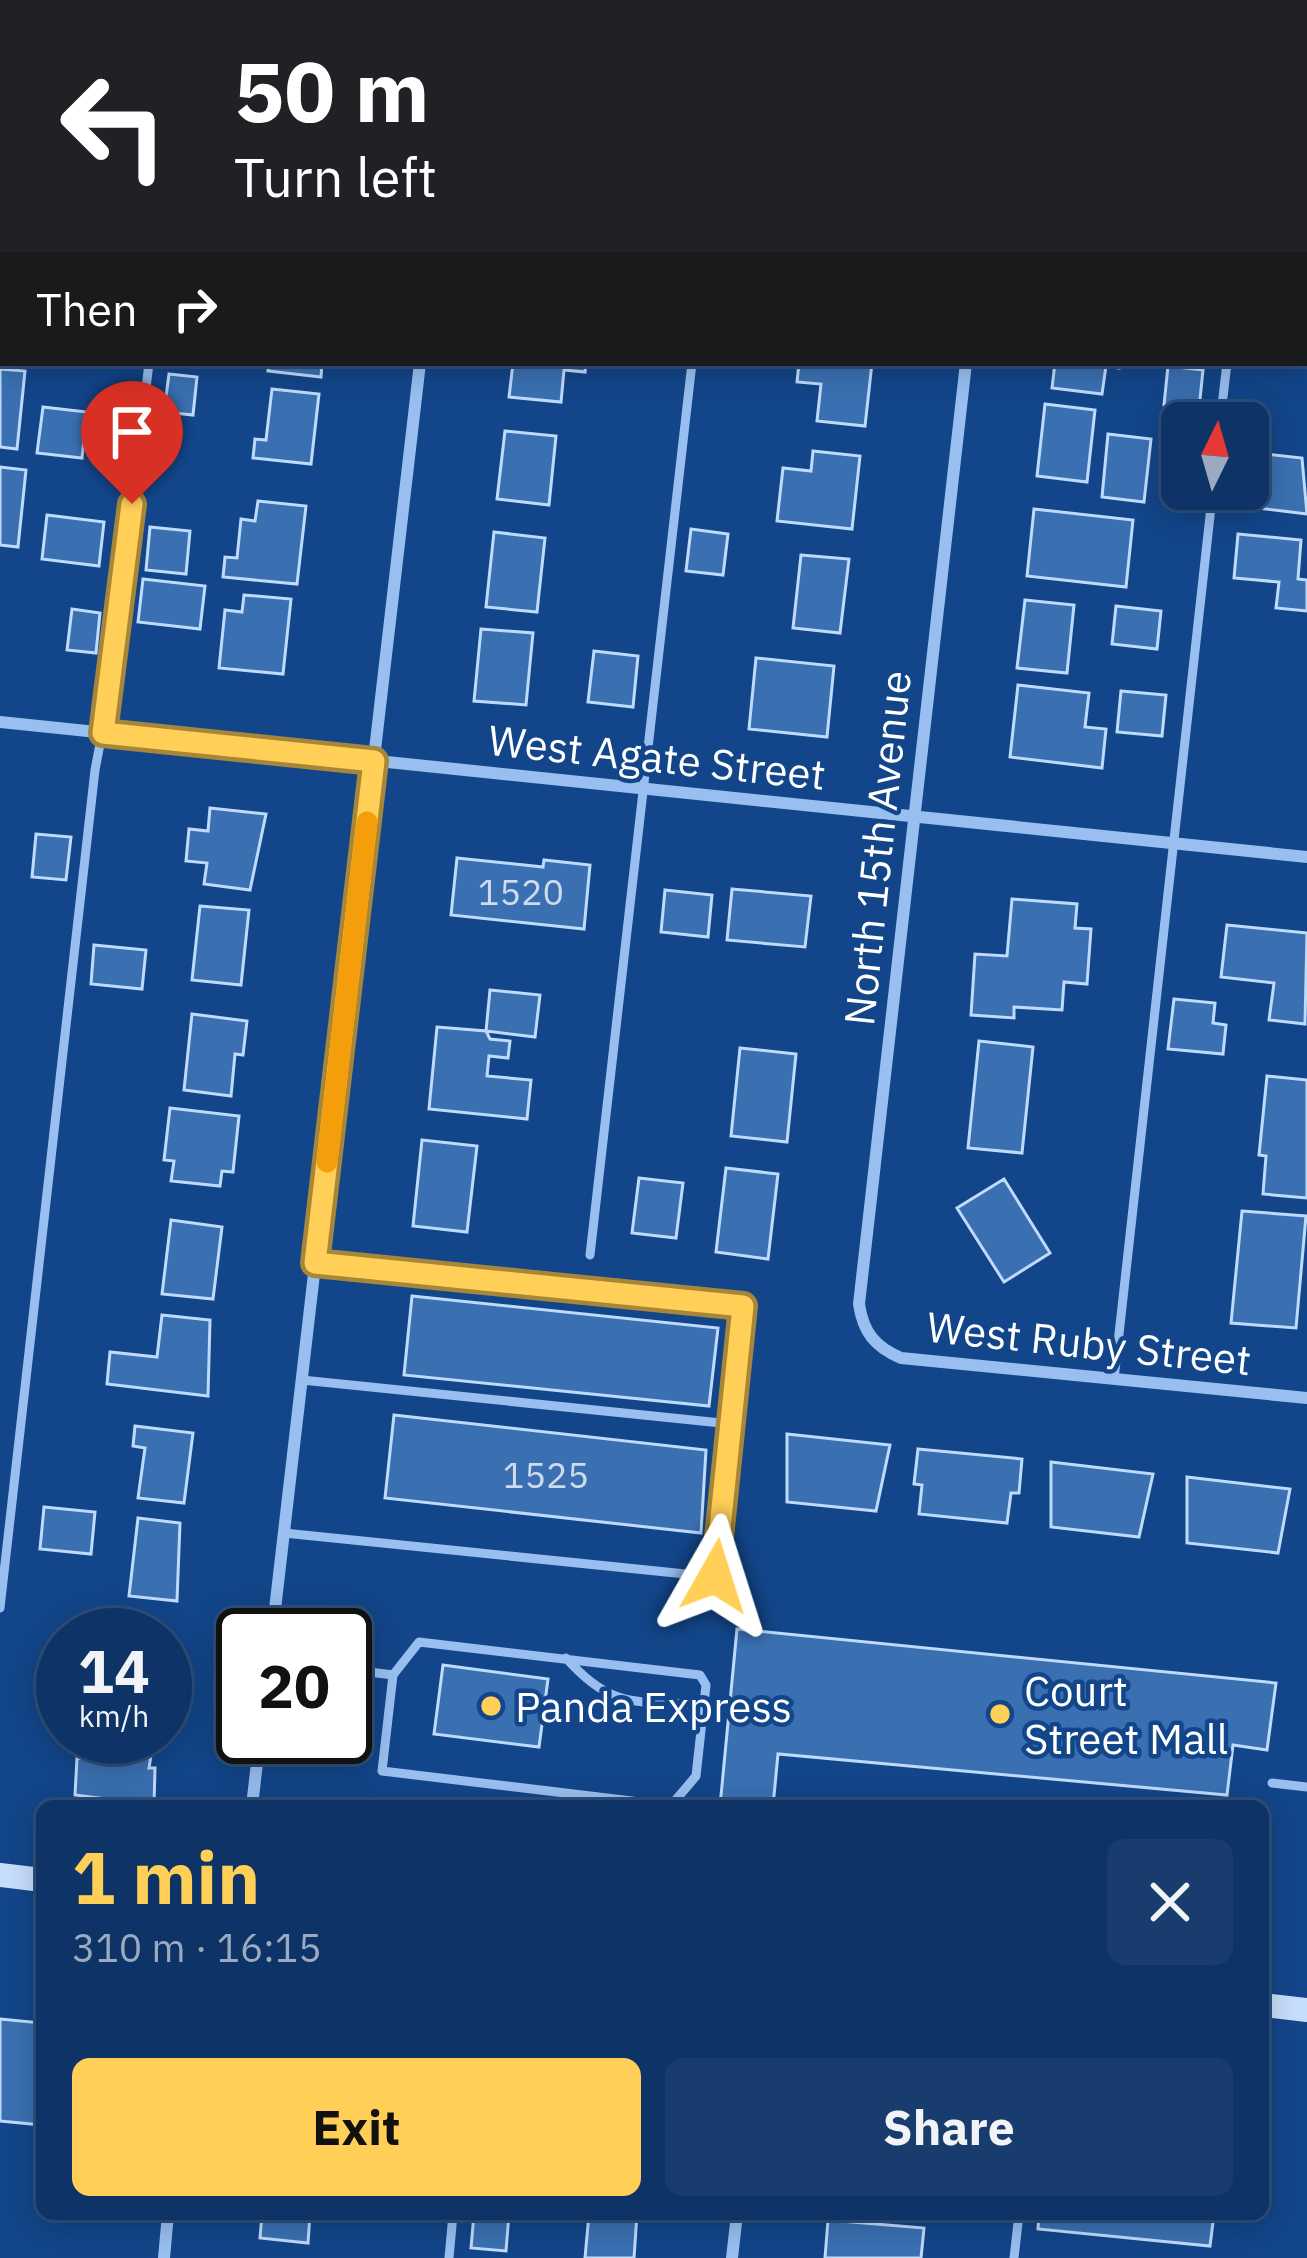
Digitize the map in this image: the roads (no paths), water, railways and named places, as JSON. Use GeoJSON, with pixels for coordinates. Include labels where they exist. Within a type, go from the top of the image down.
{"type":"FeatureCollection","features":[{"type":"Feature","properties":{"kind":"main road"},"geometry":{"type":"LineString","coordinates":[[0,1875],[36,1879]]}},
{"type":"Feature","properties":{"kind":"main road"},"geometry":{"type":"LineString","coordinates":[[1269,2007],[1307,2010]]}},
{"type":"Feature","properties":{"kind":"street"},"geometry":{"type":"LineString","coordinates":[[275,1608],[421,366]]}},
{"type":"Feature","properties":{"kind":"street","name":"North 15th Avenue"},"geometry":{"type":"LineString","coordinates":[[871,1338],[859,1304],[965,366]]}},
{"type":"Feature","properties":{"kind":"street","name":"West Agate Street"},"geometry":{"type":"LineString","coordinates":[[0,722],[1307,857]]}},
{"type":"Feature","properties":{"kind":"street","name":"West Ruby Street"},"geometry":{"type":"LineString","coordinates":[[871,1338],[901,1358],[1307,1398]]}},
{"type":"Feature","properties":{"kind":"street"},"geometry":{"type":"LineString","coordinates":[[253,1800],[257,1764]]}},
{"type":"Feature","properties":{"kind":"street"},"geometry":{"type":"LineString","coordinates":[[164,2258],[167,2220]]}},
{"type":"Feature","properties":{"kind":"street"},"geometry":{"type":"LineString","coordinates":[[733,2258],[736,2220]]}},
{"type":"Feature","properties":{"kind":"lane"},"geometry":{"type":"LineString","coordinates":[[0,1608],[149,366]]}},
{"type":"Feature","properties":{"kind":"lane"},"geometry":{"type":"LineString","coordinates":[[590,1255],[692,366]]}},
{"type":"Feature","properties":{"kind":"lane"},"geometry":{"type":"LineString","coordinates":[[1222,402],[1227,366]]}},
{"type":"Feature","properties":{"kind":"lane"},"geometry":{"type":"LineString","coordinates":[[1114,1379],[1211,510]]}},
{"type":"Feature","properties":{"kind":"lane"},"geometry":{"type":"LineString","coordinates":[[284,1533],[715,1576],[743,1306],[315,1263]]}},
{"type":"Feature","properties":{"kind":"lane"},"geometry":{"type":"LineString","coordinates":[[302,1380],[731,1424]]}},
{"type":"Feature","properties":{"kind":"lane"},"geometry":{"type":"LineString","coordinates":[[639,1800],[382,1771],[393,1675],[418,1642],[700,1675],[706,1685],[696,1776],[677,1800]]}},
{"type":"Feature","properties":{"kind":"lane"},"geometry":{"type":"LineString","coordinates":[[566,1658],[593,1688],[611,1698],[704,1705]]}},
{"type":"Feature","properties":{"kind":"lane"},"geometry":{"type":"LineString","coordinates":[[372,1672],[393,1675]]}},
{"type":"Feature","properties":{"kind":"lane"},"geometry":{"type":"LineString","coordinates":[[1272,1783],[1307,1787]]}},
{"type":"Feature","properties":{"kind":"lane"},"geometry":{"type":"LineString","coordinates":[[449,2258],[452,2220]]}},
{"type":"Feature","properties":{"kind":"lane"},"geometry":{"type":"LineString","coordinates":[[1014,2258],[1017,2220]]}},
{"type":"Feature","properties":{"kind":"place","name":"Panda Express"},"geometry":{"type":"Point","coordinates":[491,1706]}},
{"type":"Feature","properties":{"kind":"place","name":"Court Street Mall"},"geometry":{"type":"Point","coordinates":[1000,1714]}}]}
